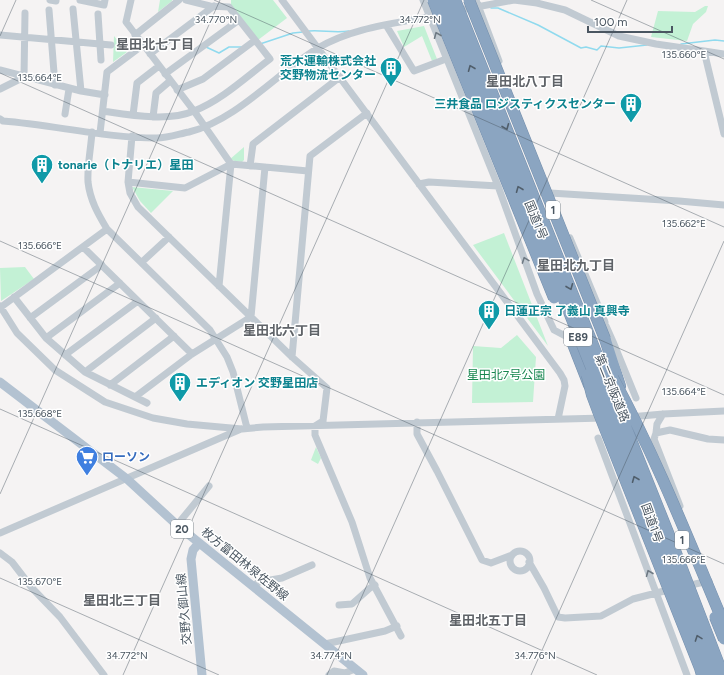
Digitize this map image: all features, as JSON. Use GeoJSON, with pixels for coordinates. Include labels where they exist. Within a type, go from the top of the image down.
{"type":"FeatureCollection","features":[{"type":"Feature","properties":{"kind":"highway","name":"国道1号"},"geometry":{"type":"LineString","coordinates":[[433,0],[451,59],[579,336],[611,444],[635,514],[696,675]]}},
{"type":"Feature","properties":{"kind":"highway","name":"第二京阪道路"},"geometry":{"type":"LineString","coordinates":[[444,0],[660,539],[712,675]]}},
{"type":"Feature","properties":{"kind":"highway","name":"第二京阪道路"},"geometry":{"type":"LineString","coordinates":[[455,0],[579,336],[669,535],[723,675]]}},
{"type":"Feature","properties":{"kind":"highway","name":"国道1号"},"geometry":{"type":"LineString","coordinates":[[474,2],[605,340],[639,440],[724,639]]}},
{"type":"Feature","properties":{"kind":"highway"},"geometry":{"type":"LineString","coordinates":[[579,336],[630,409],[663,481],[724,624]]}},
{"type":"Feature","properties":{"kind":"highway"},"geometry":{"type":"LineString","coordinates":[[579,336],[592,395],[702,675]]}},
{"type":"Feature","properties":{"kind":"main road","name":"枚方富田林泉佐野線"},"geometry":{"type":"LineString","coordinates":[[0,382],[127,479],[177,525],[364,675]]}},
{"type":"Feature","properties":{"kind":"main road","name":"交野久御山線"},"geometry":{"type":"LineString","coordinates":[[199,543],[193,550],[191,559],[202,675]]}},
{"type":"Feature","properties":{"kind":"street"},"geometry":{"type":"LineString","coordinates":[[50,0],[56,0]]}},
{"type":"Feature","properties":{"kind":"street"},"geometry":{"type":"LineString","coordinates":[[80,0],[104,5],[105,0]]}},
{"type":"Feature","properties":{"kind":"street"},"geometry":{"type":"LineString","coordinates":[[131,0],[126,22],[231,164],[219,286]]}},
{"type":"Feature","properties":{"kind":"street"},"geometry":{"type":"LineString","coordinates":[[135,34],[179,0]]}},
{"type":"Feature","properties":{"kind":"street"},"geometry":{"type":"LineString","coordinates":[[103,112],[153,117],[194,112],[219,98],[270,58],[254,41],[229,7],[214,6],[186,0]]}},
{"type":"Feature","properties":{"kind":"street"},"geometry":{"type":"LineString","coordinates":[[282,0],[488,275],[564,380],[565,386],[558,419]]}},
{"type":"Feature","properties":{"kind":"street"},"geometry":{"type":"LineString","coordinates":[[423,0],[451,59],[451,70],[498,186],[540,301],[554,330],[579,336]]}},
{"type":"Feature","properties":{"kind":"street"},"geometry":{"type":"LineString","coordinates":[[0,120],[96,133],[158,138],[191,132],[237,109],[318,48],[348,34],[430,17],[474,2],[514,0],[537,3],[565,10],[619,36],[656,44],[724,54]]}},
{"type":"Feature","properties":{"kind":"street"},"geometry":{"type":"LineString","coordinates":[[474,2],[550,192],[586,274],[605,326],[636,398]]}},
{"type":"Feature","properties":{"kind":"street"},"geometry":{"type":"LineString","coordinates":[[150,54],[214,6]]}},
{"type":"Feature","properties":{"kind":"street"},"geometry":{"type":"LineString","coordinates":[[73,9],[80,92]]}},
{"type":"Feature","properties":{"kind":"street"},"geometry":{"type":"LineString","coordinates":[[49,10],[55,85]]}},
{"type":"Feature","properties":{"kind":"street"},"geometry":{"type":"LineString","coordinates":[[24,77],[25,13]]}},
{"type":"Feature","properties":{"kind":"street"},"geometry":{"type":"LineString","coordinates":[[98,14],[101,60]]}},
{"type":"Feature","properties":{"kind":"street"},"geometry":{"type":"LineString","coordinates":[[165,74],[239,20]]}},
{"type":"Feature","properties":{"kind":"street"},"geometry":{"type":"LineString","coordinates":[[386,26],[414,71],[451,59]]}},
{"type":"Feature","properties":{"kind":"street"},"geometry":{"type":"LineString","coordinates":[[0,35],[111,44]]}},
{"type":"Feature","properties":{"kind":"street"},"geometry":{"type":"LineString","coordinates":[[177,90],[203,78],[254,41]]}},
{"type":"Feature","properties":{"kind":"street"},"geometry":{"type":"LineString","coordinates":[[143,45],[107,72],[103,112],[96,133],[88,182],[92,201],[107,229],[197,316],[216,338],[227,357],[233,372],[244,429]]}},
{"type":"Feature","properties":{"kind":"street"},"geometry":{"type":"LineString","coordinates":[[704,51],[724,134]]}},
{"type":"Feature","properties":{"kind":"street"},"geometry":{"type":"LineString","coordinates":[[133,115],[137,83],[159,66]]}},
{"type":"Feature","properties":{"kind":"street"},"geometry":{"type":"LineString","coordinates":[[0,70],[80,92],[105,95]]}},
{"type":"Feature","properties":{"kind":"street"},"geometry":{"type":"LineString","coordinates":[[0,80],[2,88],[24,77]]}},
{"type":"Feature","properties":{"kind":"street"},"geometry":{"type":"LineString","coordinates":[[250,166],[253,144],[340,77]]}},
{"type":"Feature","properties":{"kind":"street"},"geometry":{"type":"LineString","coordinates":[[153,117],[156,93],[170,81]]}},
{"type":"Feature","properties":{"kind":"street"},"geometry":{"type":"LineString","coordinates":[[65,114],[69,88]]}},
{"type":"Feature","properties":{"kind":"street"},"geometry":{"type":"LineString","coordinates":[[292,357],[310,156],[367,113]]}},
{"type":"Feature","properties":{"kind":"street"},"geometry":{"type":"LineString","coordinates":[[132,136],[128,182],[130,193],[138,207],[292,357],[327,388],[323,421],[315,426]]}},
{"type":"Feature","properties":{"kind":"street"},"geometry":{"type":"LineString","coordinates":[[128,182],[185,188],[231,164],[308,172]]}},
{"type":"Feature","properties":{"kind":"street"},"geometry":{"type":"LineString","coordinates":[[251,316],[265,167]]}},
{"type":"Feature","properties":{"kind":"street"},"geometry":{"type":"LineString","coordinates":[[419,184],[429,182],[498,186]]}},
{"type":"Feature","properties":{"kind":"street"},"geometry":{"type":"LineString","coordinates":[[550,192],[724,205]]}},
{"type":"Feature","properties":{"kind":"street"},"geometry":{"type":"LineString","coordinates":[[107,229],[0,307],[17,333],[55,370],[105,402],[153,418],[187,424],[244,429],[417,422],[630,417],[724,411]]}},
{"type":"Feature","properties":{"kind":"street"},"geometry":{"type":"LineString","coordinates":[[142,262],[169,237]]}},
{"type":"Feature","properties":{"kind":"street"},"geometry":{"type":"LineString","coordinates":[[83,247],[192,354]]}},
{"type":"Feature","properties":{"kind":"street"},"geometry":{"type":"LineString","coordinates":[[30,318],[102,265]]}},
{"type":"Feature","properties":{"kind":"street"},"geometry":{"type":"LineString","coordinates":[[46,338],[120,283]]}},
{"type":"Feature","properties":{"kind":"street"},"geometry":{"type":"LineString","coordinates":[[14,298],[46,338],[85,372],[146,403]]}},
{"type":"Feature","properties":{"kind":"street"},"geometry":{"type":"LineString","coordinates":[[65,355],[138,300]]}},
{"type":"Feature","properties":{"kind":"street"},"geometry":{"type":"LineString","coordinates":[[135,397],[192,354],[251,316]]}},
{"type":"Feature","properties":{"kind":"street"},"geometry":{"type":"LineString","coordinates":[[85,372],[156,318]]}},
{"type":"Feature","properties":{"kind":"street"},"geometry":{"type":"LineString","coordinates":[[605,326],[605,340]]}},
{"type":"Feature","properties":{"kind":"street"},"geometry":{"type":"LineString","coordinates":[[110,385],[174,336]]}},
{"type":"Feature","properties":{"kind":"street"},"geometry":{"type":"LineString","coordinates":[[663,414],[657,424],[654,439],[709,581],[724,612]]}},
{"type":"Feature","properties":{"kind":"street"},"geometry":{"type":"LineString","coordinates":[[417,422],[417,434],[437,470],[482,560],[491,563],[512,556],[517,552],[523,552],[528,556],[529,562],[558,617],[601,616],[633,599],[709,581]]}},
{"type":"Feature","properties":{"kind":"street"},"geometry":{"type":"LineString","coordinates":[[315,426],[315,435],[352,522],[368,572],[401,636]]}},
{"type":"Feature","properties":{"kind":"street"},"geometry":{"type":"LineString","coordinates":[[0,533],[244,429]]}},
{"type":"Feature","properties":{"kind":"street"},"geometry":{"type":"LineString","coordinates":[[656,433],[670,430],[708,439],[724,440]]}},
{"type":"Feature","properties":{"kind":"street"},"geometry":{"type":"LineString","coordinates":[[598,438],[630,527],[657,593],[687,675]]}},
{"type":"Feature","properties":{"kind":"street"},"geometry":{"type":"LineString","coordinates":[[177,525],[209,486]]}},
{"type":"Feature","properties":{"kind":"street"},"geometry":{"type":"LineString","coordinates":[[630,527],[635,514]]}},
{"type":"Feature","properties":{"kind":"street"},"geometry":{"type":"LineString","coordinates":[[0,553],[12,562],[32,588],[60,617],[104,675]]}},
{"type":"Feature","properties":{"kind":"street"},"geometry":{"type":"LineString","coordinates":[[512,556],[510,565],[515,570],[524,570],[529,562]]}},
{"type":"Feature","properties":{"kind":"street"},"geometry":{"type":"LineString","coordinates":[[253,586],[259,582],[282,578],[312,565]]}},
{"type":"Feature","properties":{"kind":"street"},"geometry":{"type":"LineString","coordinates":[[339,605],[352,604],[375,585]]}},
{"type":"Feature","properties":{"kind":"street"},"geometry":{"type":"LineString","coordinates":[[325,644],[385,631],[397,626]]}},
{"type":"Feature","properties":{"kind":"street"},"geometry":{"type":"LineString","coordinates":[[329,675],[334,671],[345,673],[355,669]]}},
{"type":"Feature","properties":{"kind":"green space"},"geometry":{"type":"Polygon","coordinates":[[[160,0],[172,1],[158,12],[160,0]]]}},
{"type":"Feature","properties":{"kind":"green space"},"geometry":{"type":"Polygon","coordinates":[[[231,0],[273,0],[287,18],[258,40],[231,5],[231,0]]]}},
{"type":"Feature","properties":{"kind":"green space"},"geometry":{"type":"Polygon","coordinates":[[[705,6],[708,6],[706,12],[693,24],[687,41],[651,37],[658,11],[695,12],[705,6]]]}},
{"type":"Feature","properties":{"kind":"green space"},"geometry":{"type":"Polygon","coordinates":[[[424,26],[437,59],[432,61],[422,36],[404,47],[397,31],[424,26]]]}},
{"type":"Feature","properties":{"kind":"green space"},"geometry":{"type":"Polygon","coordinates":[[[114,36],[127,52],[113,62],[114,36]]]}},
{"type":"Feature","properties":{"kind":"green space"},"geometry":{"type":"Polygon","coordinates":[[[244,147],[244,160],[242,162],[229,160],[244,147]]]}},
{"type":"Feature","properties":{"kind":"green space"},"geometry":{"type":"Polygon","coordinates":[[[132,187],[173,191],[151,213],[140,201],[132,187]]]}},
{"type":"Feature","properties":{"kind":"green space"},"geometry":{"type":"Polygon","coordinates":[[[504,233],[548,346],[473,245],[504,233]]]}},
{"type":"Feature","properties":{"kind":"green space"},"geometry":{"type":"Polygon","coordinates":[[[25,267],[34,279],[1,301],[0,268],[25,267]]]}},
{"type":"Feature","properties":{"kind":"green space","name":"星田北7号公園"},"geometry":{"type":"Polygon","coordinates":[[[517,335],[536,357],[533,402],[472,403],[473,346],[501,348],[517,335]]]}},
{"type":"Feature","properties":{"kind":"green space"},"geometry":{"type":"Polygon","coordinates":[[[316,447],[321,458],[318,464],[311,460],[316,447]]]}},
{"type":"Feature","properties":{"kind":"waterway"},"geometry":{"type":"LineString","coordinates":[[491,8],[498,8],[538,25],[581,48],[586,47],[597,50],[601,46],[619,48],[647,45]]}},
{"type":"Feature","properties":{"kind":"waterway"},"geometry":{"type":"LineString","coordinates":[[309,31],[349,31]]}},
{"type":"Feature","properties":{"kind":"waterway"},"geometry":{"type":"LineString","coordinates":[[260,44],[293,33],[303,32]]}},
{"type":"Feature","properties":{"kind":"waterway"},"geometry":{"type":"LineString","coordinates":[[681,44],[715,40],[724,41]]}},
{"type":"Feature","properties":{"kind":"waterway"},"geometry":{"type":"LineString","coordinates":[[206,47],[219,53],[229,47],[241,47]]}},
{"type":"Feature","properties":{"kind":"place","name":"荒木運輸株式会社 交野物流センター"},"geometry":{"type":"Point","coordinates":[391,88]}},
{"type":"Feature","properties":{"kind":"place","name":"三井食品 ロジスティクスセンター"},"geometry":{"type":"Point","coordinates":[631,124]}},
{"type":"Feature","properties":{"kind":"place","name":"tonarie（トナリエ）星田"},"geometry":{"type":"Point","coordinates":[42,184]}},
{"type":"Feature","properties":{"kind":"place","name":"日蓮正宗 了義山 真興寺"},"geometry":{"type":"Point","coordinates":[489,330]}},
{"type":"Feature","properties":{"kind":"place","name":"エディオン 交野星田店"},"geometry":{"type":"Point","coordinates":[180,402]}},
{"type":"Feature","properties":{"kind":"place","name":"ローソン"},"geometry":{"type":"Point","coordinates":[87,476]}},
{"type":"Feature","properties":{"kind":"district","name":"星田北七丁目"},"geometry":{"type":"Point","coordinates":[155,44]}},
{"type":"Feature","properties":{"kind":"district","name":"星田北八丁目"},"geometry":{"type":"Point","coordinates":[525,81]}},
{"type":"Feature","properties":{"kind":"district","name":"星田北九丁目"},"geometry":{"type":"Point","coordinates":[576,265]}},
{"type":"Feature","properties":{"kind":"district","name":"星田北六丁目"},"geometry":{"type":"Point","coordinates":[282,330]}},
{"type":"Feature","properties":{"kind":"district","name":"星田北三丁目"},"geometry":{"type":"Point","coordinates":[122,600]}},
{"type":"Feature","properties":{"kind":"district","name":"星田北五丁目"},"geometry":{"type":"Point","coordinates":[488,620]}}]}
